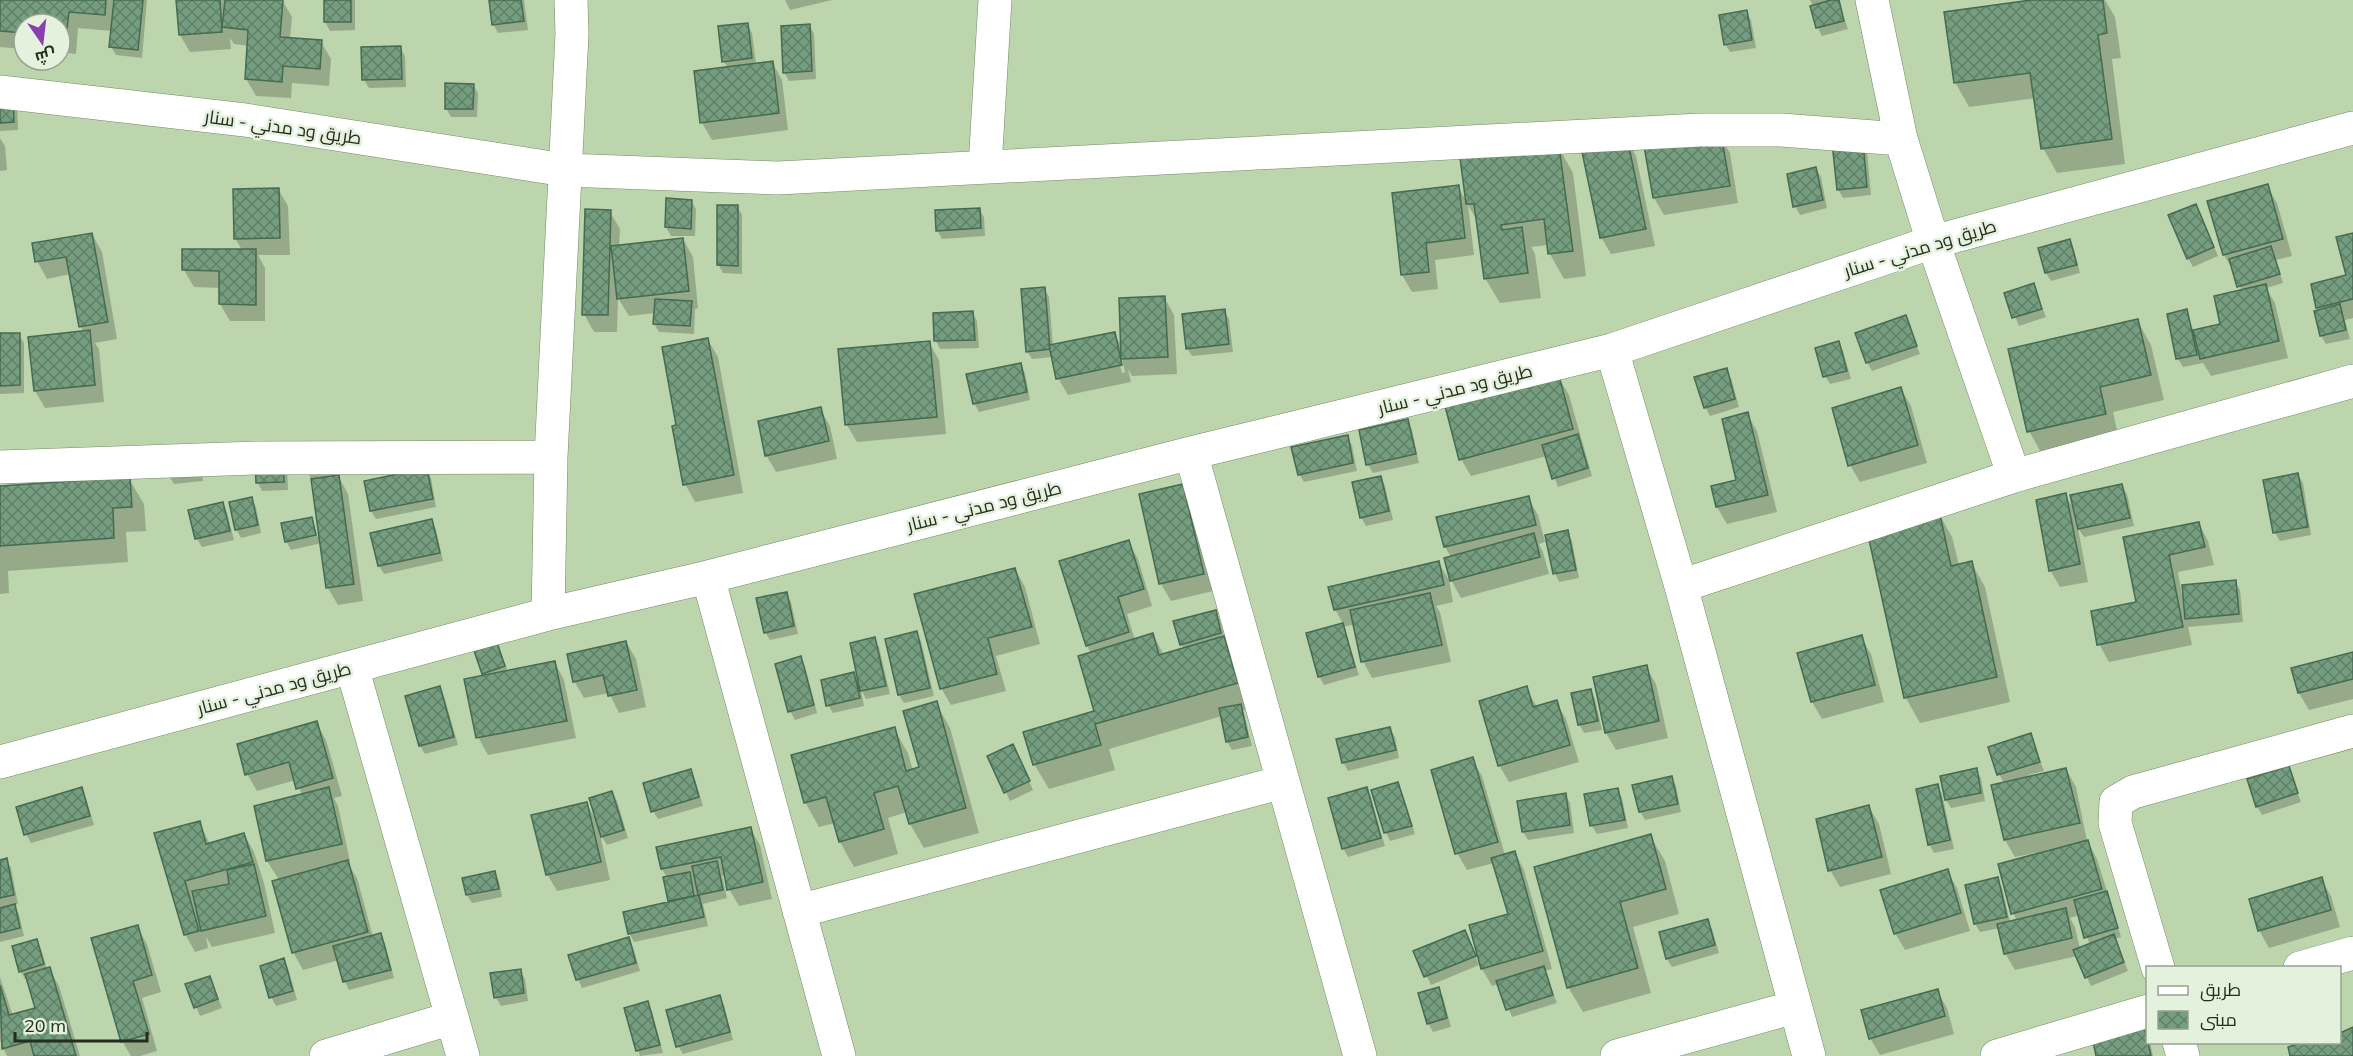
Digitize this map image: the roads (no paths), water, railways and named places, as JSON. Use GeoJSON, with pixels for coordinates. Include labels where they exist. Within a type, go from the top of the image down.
{"type":"FeatureCollection","features":[{"type":"Feature","properties":{"kind":"street"},"geometry":{"type":"LineString","coordinates":[[548,614],[551,457],[572,33],[571,0]]}},
{"type":"Feature","properties":{"kind":"street"},"geometry":{"type":"LineString","coordinates":[[985,167],[995,0]]}},
{"type":"Feature","properties":{"kind":"street"},"geometry":{"type":"LineString","coordinates":[[1872,0],[1901,139],[1933,242],[2014,476]]}},
{"type":"Feature","properties":{"kind":"street","name":"طريق ود مدني - سنار"},"geometry":{"type":"LineString","coordinates":[[0,92],[245,120],[566,170],[777,178],[1700,130],[1781,130],[1901,139]]}},
{"type":"Feature","properties":{"kind":"street","name":"طريق ود مدني - سنار"},"geometry":{"type":"LineString","coordinates":[[0,762],[548,614],[708,577],[1191,453],[1612,350],[1933,242],[2353,128]]}},
{"type":"Feature","properties":{"kind":"street"},"geometry":{"type":"LineString","coordinates":[[1612,350],[1681,586],[1809,1056]]}},
{"type":"Feature","properties":{"kind":"street"},"geometry":{"type":"LineString","coordinates":[[1681,586],[2014,476],[2353,381]]}},
{"type":"Feature","properties":{"kind":"street"},"geometry":{"type":"LineString","coordinates":[[1191,453],[1360,1056]]}},
{"type":"Feature","properties":{"kind":"street"},"geometry":{"type":"LineString","coordinates":[[0,467],[255,458],[551,457]]}},
{"type":"Feature","properties":{"kind":"street"},"geometry":{"type":"LineString","coordinates":[[708,577],[839,1056]]}},
{"type":"Feature","properties":{"kind":"street"},"geometry":{"type":"LineString","coordinates":[[352,667],[463,1056]]}},
{"type":"Feature","properties":{"kind":"street"},"geometry":{"type":"LineString","coordinates":[[2157,966],[2115,823],[2116,802],[2133,792],[2353,731]]}},
{"type":"Feature","properties":{"kind":"street"},"geometry":{"type":"LineString","coordinates":[[799,911],[1283,782]]}},
{"type":"Feature","properties":{"kind":"street"},"geometry":{"type":"LineString","coordinates":[[2307,966],[2353,953]]}},
{"type":"Feature","properties":{"kind":"street"},"geometry":{"type":"LineString","coordinates":[[1617,1056],[1795,1007]]}},
{"type":"Feature","properties":{"kind":"street"},"geometry":{"type":"LineString","coordinates":[[1997,1056],[2146,1012]]}},
{"type":"Feature","properties":{"kind":"street"},"geometry":{"type":"LineString","coordinates":[[326,1056],[452,1018]]}}]}
